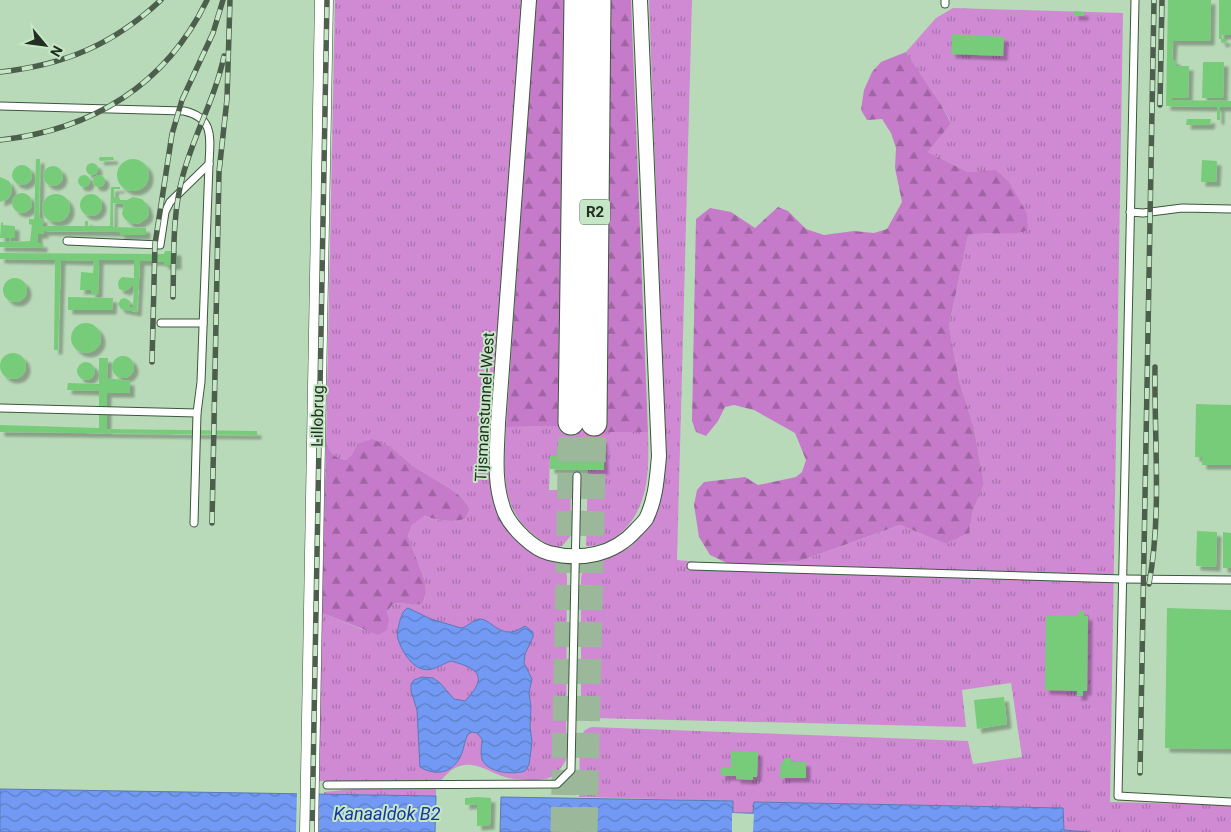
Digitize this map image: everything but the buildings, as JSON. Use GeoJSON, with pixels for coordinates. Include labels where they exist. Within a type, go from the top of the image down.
{"type":"FeatureCollection","features":[{"type":"Feature","properties":{"kind":"highway","name":"R2"},"geometry":{"type":"LineString","coordinates":[[577,0],[583,423],[598,0]]}},
{"type":"Feature","properties":{"kind":"street","name":"Lillobrug"},"geometry":{"type":"LineString","coordinates":[[309,832],[324,0]]}},
{"type":"Feature","properties":{"kind":"street","name":"Tijsmanstunnel-West"},"geometry":{"type":"LineString","coordinates":[[529,0],[498,423],[497,486],[505,514],[525,539],[547,553],[588,556],[608,552],[627,540],[645,519],[655,491],[658,446],[640,0]]}},
{"type":"Feature","properties":{"kind":"lane"},"geometry":{"type":"LineString","coordinates":[[1135,0],[1118,796],[1231,802]]}},
{"type":"Feature","properties":{"kind":"lane"},"geometry":{"type":"LineString","coordinates":[[0,106],[174,110],[192,113],[201,118],[209,128],[201,382],[197,413],[194,523]]}},
{"type":"Feature","properties":{"kind":"lane"},"geometry":{"type":"LineString","coordinates":[[67,241],[160,245],[164,217],[170,202],[209,164]]}},
{"type":"Feature","properties":{"kind":"lane"},"geometry":{"type":"LineString","coordinates":[[1130,212],[1143,213],[1182,208],[1231,209]]}},
{"type":"Feature","properties":{"kind":"lane"},"geometry":{"type":"LineString","coordinates":[[161,323],[203,324]]}},
{"type":"Feature","properties":{"kind":"lane"},"geometry":{"type":"LineString","coordinates":[[0,408],[197,413]]}},
{"type":"Feature","properties":{"kind":"lane"},"geometry":{"type":"LineString","coordinates":[[327,785],[557,784],[571,770],[576,476]]}},
{"type":"Feature","properties":{"kind":"lane"},"geometry":{"type":"LineString","coordinates":[[691,566],[1123,579],[1231,580]]}},
{"type":"Feature","properties":{"kind":"green space"},"geometry":{"type":"Polygon","coordinates":[[[335,0],[523,0],[496,375],[502,519],[520,544],[561,565],[567,576],[566,760],[556,774],[547,779],[509,778],[478,766],[466,765],[454,768],[439,782],[319,781],[322,613],[364,630],[387,612],[393,604],[414,605],[423,603],[426,592],[425,581],[408,536],[412,525],[423,516],[454,521],[465,519],[470,509],[454,491],[413,466],[391,447],[357,444],[352,454],[346,460],[338,458],[333,454],[326,441],[335,0]]]}},
{"type":"Feature","properties":{"kind":"green space"},"geometry":{"type":"Polygon","coordinates":[[[536,0],[567,0],[565,426],[506,427],[536,0]]]}},
{"type":"Feature","properties":{"kind":"green space"},"geometry":{"type":"Polygon","coordinates":[[[607,0],[631,0],[648,432],[598,432],[607,0]]]}},
{"type":"Feature","properties":{"kind":"green space"},"geometry":{"type":"Polygon","coordinates":[[[649,0],[692,0],[677,560],[731,565],[800,561],[900,525],[946,544],[969,533],[973,511],[984,484],[974,428],[959,380],[949,326],[968,236],[978,233],[998,233],[996,171],[968,172],[928,152],[951,122],[906,52],[936,18],[953,8],[1123,13],[1110,802],[1231,805],[1231,832],[1089,832],[1064,830],[1062,808],[754,802],[754,814],[732,813],[733,801],[579,797],[580,739],[584,731],[592,727],[968,741],[973,764],[1022,757],[1011,683],[962,690],[966,727],[592,718],[581,714],[581,578],[583,571],[588,565],[630,547],[641,536],[656,510],[663,481],[665,436],[649,0]]]}},
{"type":"Feature","properties":{"kind":"green space"},"geometry":{"type":"Polygon","coordinates":[[[906,52],[951,123],[928,152],[968,172],[996,170],[1009,182],[1027,214],[1028,230],[968,236],[949,326],[959,380],[974,428],[984,484],[973,511],[969,533],[946,544],[900,525],[800,561],[731,565],[710,555],[699,537],[694,505],[697,490],[704,482],[745,477],[758,485],[796,477],[802,472],[806,460],[795,433],[754,410],[734,405],[725,407],[718,421],[706,436],[696,432],[692,421],[696,219],[710,208],[731,212],[755,228],[778,207],[788,211],[806,229],[824,235],[854,231],[874,233],[887,229],[902,202],[895,168],[896,148],[891,133],[882,119],[867,120],[861,110],[864,90],[872,72],[881,62],[906,52]]]}},
{"type":"Feature","properties":{"kind":"green space"},"geometry":{"type":"Polygon","coordinates":[[[598,425],[598,432],[648,432],[648,472],[643,498],[638,510],[622,532],[605,543],[586,546],[588,470],[604,470],[603,439],[579,439],[578,447],[557,447],[557,456],[550,456],[549,490],[571,490],[570,537],[562,546],[554,548],[536,536],[523,524],[514,511],[508,496],[505,464],[506,427],[598,425]]]}},
{"type":"Feature","properties":{"kind":"green space"},"geometry":{"type":"Polygon","coordinates":[[[372,439],[391,447],[413,466],[454,491],[470,509],[465,519],[455,521],[424,516],[412,525],[408,536],[425,581],[426,592],[423,603],[414,605],[393,604],[387,612],[389,619],[387,630],[378,635],[322,613],[326,441],[333,454],[338,458],[346,460],[352,454],[357,444],[372,439]]]}},
{"type":"Feature","properties":{"kind":"green space"},"geometry":{"type":"Polygon","coordinates":[[[363,788],[436,789],[436,796],[324,794],[324,792],[363,788]]]}},
{"type":"Feature","properties":{"kind":"water"},"geometry":{"type":"Polygon","coordinates":[[[408,608],[431,619],[461,628],[474,621],[483,619],[506,632],[515,631],[525,626],[533,632],[533,637],[525,654],[524,663],[532,679],[529,693],[532,742],[529,765],[525,771],[508,773],[489,767],[482,759],[482,739],[477,733],[472,732],[468,734],[459,760],[450,769],[433,772],[420,767],[417,710],[411,691],[411,684],[414,680],[422,677],[433,678],[454,699],[465,701],[477,686],[478,675],[469,667],[451,661],[434,669],[426,670],[414,665],[401,648],[397,634],[402,615],[408,608]]]}},
{"type":"Feature","properties":{"kind":"water","name":"Kanaaldok B2"},"geometry":{"type":"Polygon","coordinates":[[[0,789],[436,796],[435,832],[0,832],[0,789]]]}},
{"type":"Feature","properties":{"kind":"water"},"geometry":{"type":"Polygon","coordinates":[[[501,797],[733,801],[733,813],[753,813],[754,802],[1063,808],[1064,830],[1089,832],[500,832],[501,797]]]}},
{"type":"Feature","properties":{"kind":"pier"},"geometry":{"type":"Polygon","coordinates":[[[297,791],[319,791],[319,832],[296,832],[297,791]]]}},
{"type":"Feature","properties":{"kind":"pier"},"geometry":{"type":"Polygon","coordinates":[[[732,813],[754,814],[753,832],[732,832],[732,813]]]}},
{"type":"Feature","properties":{"kind":"tunnel"},"geometry":{"type":"LineString","coordinates":[[563,832],[571,422]]}},
{"type":"Feature","properties":{"kind":"tunnel"},"geometry":{"type":"LineString","coordinates":[[585,832],[594,423]]}},
{"type":"Feature","properties":{"kind":"railway"},"geometry":{"type":"LineString","coordinates":[[0,72],[45,64],[87,50],[125,29],[161,0]]}},
{"type":"Feature","properties":{"kind":"railway"},"geometry":{"type":"LineString","coordinates":[[0,140],[34,135],[65,126],[95,114],[123,98],[148,79],[170,56],[190,30],[207,0]]}},
{"type":"Feature","properties":{"kind":"railway"},"geometry":{"type":"LineString","coordinates":[[152,362],[155,244],[172,134],[182,100],[213,33],[223,0]]}},
{"type":"Feature","properties":{"kind":"railway"},"geometry":{"type":"LineString","coordinates":[[212,523],[219,172],[227,99],[230,0]]}},
{"type":"Feature","properties":{"kind":"railway"},"geometry":{"type":"LineString","coordinates":[[312,832],[327,0]]}},
{"type":"Feature","properties":{"kind":"railway"},"geometry":{"type":"LineString","coordinates":[[1140,773],[1154,0]]}},
{"type":"Feature","properties":{"kind":"railway"},"geometry":{"type":"LineString","coordinates":[[1160,105],[1162,0]]}},
{"type":"Feature","properties":{"kind":"railway"},"geometry":{"type":"LineString","coordinates":[[173,297],[174,236],[179,190],[224,56]]}},
{"type":"Feature","properties":{"kind":"railway"},"geometry":{"type":"LineString","coordinates":[[1149,584],[1153,557],[1156,503],[1155,367]]}}]}
